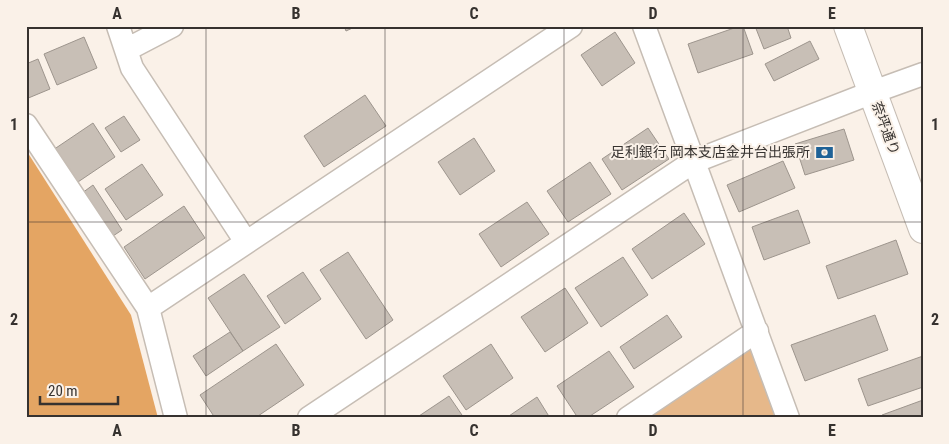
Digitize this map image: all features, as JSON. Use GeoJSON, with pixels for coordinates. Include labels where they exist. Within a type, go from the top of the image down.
{"type":"FeatureCollection","features":[{"type":"Feature","properties":{"kind":"street"},"geometry":{"type":"LineString","coordinates":[[118,26],[132,68],[246,242]]}},
{"type":"Feature","properties":{"kind":"street"},"geometry":{"type":"LineString","coordinates":[[126,50],[172,26]]}},
{"type":"Feature","properties":{"kind":"street"},"geometry":{"type":"LineString","coordinates":[[148,308],[571,26]]}},
{"type":"Feature","properties":{"kind":"street"},"geometry":{"type":"LineString","coordinates":[[644,26],[788,418]]}},
{"type":"Feature","properties":{"kind":"street","name":"奈坪通り"},"geometry":{"type":"LineString","coordinates":[[848,26],[923,229]]}},
{"type":"Feature","properties":{"kind":"street"},"geometry":{"type":"LineString","coordinates":[[308,418],[693,162],[923,74]]}},
{"type":"Feature","properties":{"kind":"street"},"geometry":{"type":"LineString","coordinates":[[26,125],[148,308],[176,418]]}},
{"type":"Feature","properties":{"kind":"street"},"geometry":{"type":"LineString","coordinates":[[628,418],[756,331]]}},
{"type":"Feature","properties":{"kind":"shaded area"},"geometry":{"type":"Polygon","coordinates":[[[26,150],[131,315],[158,418],[26,418],[26,150]]]}},
{"type":"Feature","properties":{"kind":"shaded area"},"geometry":{"type":"Polygon","coordinates":[[[752,345],[779,418],[644,418],[752,345]]]}},
{"type":"Feature","properties":{"kind":"building"},"geometry":{"type":"Polygon","coordinates":[[[344,26],[357,26],[346,31],[344,26]]]}},
{"type":"Feature","properties":{"kind":"building"},"geometry":{"type":"Polygon","coordinates":[[[743,26],[753,54],[698,73],[688,44],[743,26]]]}},
{"type":"Feature","properties":{"kind":"building"},"geometry":{"type":"Polygon","coordinates":[[[755,26],[787,26],[791,38],[764,49],[755,26]]]}},
{"type":"Feature","properties":{"kind":"building"},"geometry":{"type":"Polygon","coordinates":[[[615,32],[635,63],[602,86],[581,55],[615,32]]]}},
{"type":"Feature","properties":{"kind":"building"},"geometry":{"type":"Polygon","coordinates":[[[84,37],[97,68],[57,85],[44,54],[84,37]]]}},
{"type":"Feature","properties":{"kind":"building"},"geometry":{"type":"Polygon","coordinates":[[[810,41],[819,59],[774,81],[765,64],[810,41]]]}},
{"type":"Feature","properties":{"kind":"building"},"geometry":{"type":"Polygon","coordinates":[[[38,59],[50,89],[26,99],[26,64],[38,59]]]}},
{"type":"Feature","properties":{"kind":"building"},"geometry":{"type":"Polygon","coordinates":[[[365,95],[386,126],[324,167],[304,136],[365,95]]]}},
{"type":"Feature","properties":{"kind":"building"},"geometry":{"type":"Polygon","coordinates":[[[124,116],[140,140],[121,152],[105,128],[124,116]]]}},
{"type":"Feature","properties":{"kind":"building"},"geometry":{"type":"Polygon","coordinates":[[[93,123],[115,157],[72,186],[50,152],[93,123]]]}},
{"type":"Feature","properties":{"kind":"building"},"geometry":{"type":"Polygon","coordinates":[[[648,128],[669,159],[622,190],[602,159],[648,128]]]}},
{"type":"Feature","properties":{"kind":"building","name":"足利銀行 岡本支店金井台出張所"},"geometry":{"type":"Polygon","coordinates":[[[844,129],[854,160],[805,175],[795,144],[844,129]]]}},
{"type":"Feature","properties":{"kind":"building"},"geometry":{"type":"Polygon","coordinates":[[[474,138],[495,171],[460,195],[438,162],[474,138]]]}},
{"type":"Feature","properties":{"kind":"building"},"geometry":{"type":"Polygon","coordinates":[[[783,161],[795,188],[739,212],[727,185],[783,161]]]}},
{"type":"Feature","properties":{"kind":"building"},"geometry":{"type":"Polygon","coordinates":[[[590,162],[611,194],[568,222],[547,191],[590,162]]]}},
{"type":"Feature","properties":{"kind":"building"},"geometry":{"type":"Polygon","coordinates":[[[142,164],[163,195],[126,220],[105,189],[142,164]]]}},
{"type":"Feature","properties":{"kind":"building"},"geometry":{"type":"Polygon","coordinates":[[[93,185],[122,230],[107,240],[78,196],[93,185]]]}},
{"type":"Feature","properties":{"kind":"building"},"geometry":{"type":"Polygon","coordinates":[[[527,202],[549,234],[501,267],[479,234],[527,202]]]}},
{"type":"Feature","properties":{"kind":"building"},"geometry":{"type":"Polygon","coordinates":[[[184,206],[205,238],[145,279],[124,247],[184,206]]]}},
{"type":"Feature","properties":{"kind":"building"},"geometry":{"type":"Polygon","coordinates":[[[798,210],[810,243],[764,260],[752,227],[798,210]]]}},
{"type":"Feature","properties":{"kind":"building"},"geometry":{"type":"Polygon","coordinates":[[[684,213],[705,244],[652,279],[632,249],[684,213]]]}},
{"type":"Feature","properties":{"kind":"building"},"geometry":{"type":"Polygon","coordinates":[[[896,240],[908,274],[838,299],[826,266],[896,240]]]}},
{"type":"Feature","properties":{"kind":"building"},"geometry":{"type":"Polygon","coordinates":[[[348,252],[393,320],[366,339],[320,270],[348,252]]]}},
{"type":"Feature","properties":{"kind":"building"},"geometry":{"type":"Polygon","coordinates":[[[623,257],[648,295],[601,327],[575,288],[623,257]]]}},
{"type":"Feature","properties":{"kind":"building"},"geometry":{"type":"Polygon","coordinates":[[[303,272],[321,299],[285,324],[267,296],[303,272]]]}},
{"type":"Feature","properties":{"kind":"building"},"geometry":{"type":"Polygon","coordinates":[[[244,274],[280,327],[243,351],[208,298],[244,274]]]}},
{"type":"Feature","properties":{"kind":"building"},"geometry":{"type":"Polygon","coordinates":[[[565,288],[588,323],[545,352],[521,317],[565,288]]]}},
{"type":"Feature","properties":{"kind":"building"},"geometry":{"type":"Polygon","coordinates":[[[667,315],[682,337],[634,369],[620,347],[667,315]]]}},
{"type":"Feature","properties":{"kind":"building"},"geometry":{"type":"Polygon","coordinates":[[[875,315],[888,350],[805,381],[791,345],[875,315]]]}},
{"type":"Feature","properties":{"kind":"building"},"geometry":{"type":"Polygon","coordinates":[[[230,332],[243,351],[206,376],[193,356],[230,332]]]}},
{"type":"Feature","properties":{"kind":"building"},"geometry":{"type":"Polygon","coordinates":[[[276,344],[304,385],[255,418],[215,418],[200,395],[276,344]]]}},
{"type":"Feature","properties":{"kind":"building"},"geometry":{"type":"Polygon","coordinates":[[[491,344],[513,378],[466,410],[443,376],[491,344]]]}},
{"type":"Feature","properties":{"kind":"building"},"geometry":{"type":"Polygon","coordinates":[[[609,351],[634,387],[587,418],[578,418],[557,386],[609,351]]]}},
{"type":"Feature","properties":{"kind":"building"},"geometry":{"type":"Polygon","coordinates":[[[923,356],[923,387],[868,406],[858,379],[923,356]]]}},
{"type":"Feature","properties":{"kind":"building"},"geometry":{"type":"Polygon","coordinates":[[[449,396],[464,418],[416,418],[449,396]]]}},
{"type":"Feature","properties":{"kind":"building"},"geometry":{"type":"Polygon","coordinates":[[[537,397],[550,418],[506,418],[537,397]]]}},
{"type":"Feature","properties":{"kind":"building"},"geometry":{"type":"Polygon","coordinates":[[[923,400],[923,418],[883,418],[882,415],[923,400]]]}},
{"type":"Feature","properties":{"kind":"place","name":"足利銀行 岡本支店金井台出張所"},"geometry":{"type":"Point","coordinates":[824,152]}}]}
